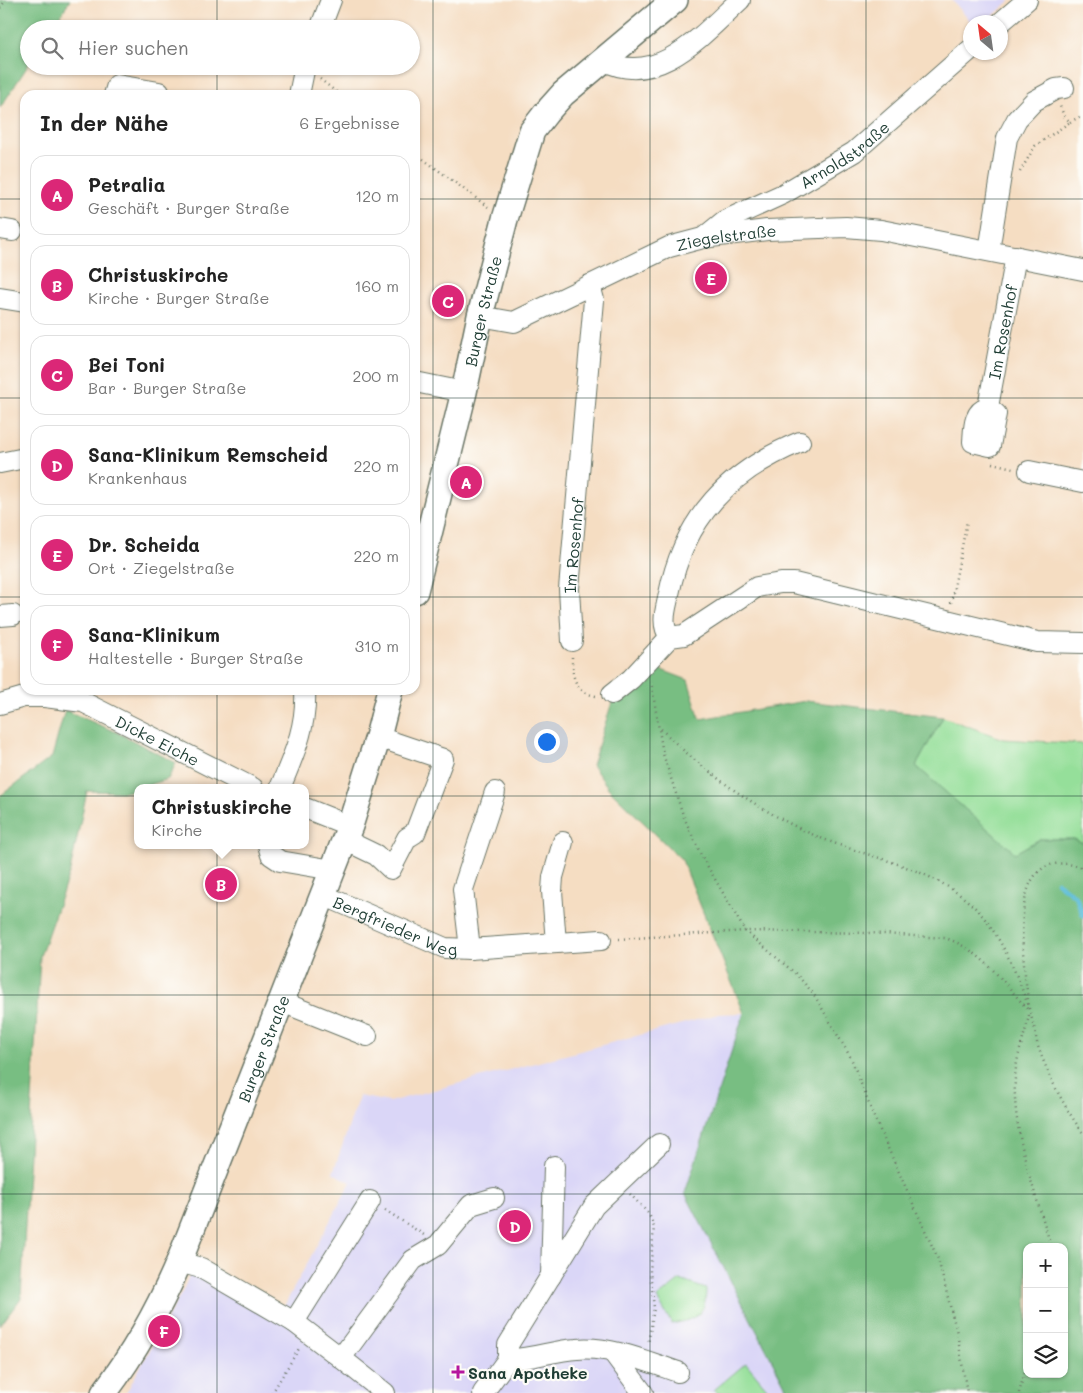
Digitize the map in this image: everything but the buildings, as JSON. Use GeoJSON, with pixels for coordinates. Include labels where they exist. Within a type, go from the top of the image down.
{"type":"FeatureCollection","features":[{"type":"Feature","properties":{"kind":"main road","name":"Burger Straße"},"geometry":{"type":"LineString","coordinates":[[420,571],[464,392],[480,316],[505,219],[532,131],[563,94],[676,0]]}},
{"type":"Feature","properties":{"kind":"main road","name":"Burger Straße"},"geometry":{"type":"LineString","coordinates":[[104,1393],[136,1348],[163,1299],[179,1262],[348,833],[378,738],[389,695]]}},
{"type":"Feature","properties":{"kind":"street"},"geometry":{"type":"LineString","coordinates":[[323,20],[331,0]]}},
{"type":"Feature","properties":{"kind":"street"},"geometry":{"type":"LineString","coordinates":[[603,60],[617,68],[638,70],[663,63],[678,54],[740,0]]}},
{"type":"Feature","properties":{"kind":"street"},"geometry":{"type":"LineString","coordinates":[[1008,16],[1026,0]]}},
{"type":"Feature","properties":{"kind":"street","name":"Arnoldstraße"},"geometry":{"type":"LineString","coordinates":[[702,238],[724,221],[783,194],[854,152],[963,56]]}},
{"type":"Feature","properties":{"kind":"street"},"geometry":{"type":"LineString","coordinates":[[300,90],[303,75]]}},
{"type":"Feature","properties":{"kind":"street"},"geometry":{"type":"LineString","coordinates":[[115,90],[116,85],[147,90]]}},
{"type":"Feature","properties":{"kind":"street"},"geometry":{"type":"LineString","coordinates":[[989,250],[1003,175],[1007,138],[1016,119],[1034,101],[1060,88]]}},
{"type":"Feature","properties":{"kind":"street","name":"Ziegelstraße"},"geometry":{"type":"LineString","coordinates":[[480,316],[514,322],[670,247],[702,238],[767,230],[846,227],[881,230],[1083,270]]}},
{"type":"Feature","properties":{"kind":"street","name":"Im Rosenhof"},"geometry":{"type":"LineString","coordinates":[[988,407],[1016,256]]}},
{"type":"Feature","properties":{"kind":"street","name":"Im Rosenhof"},"geometry":{"type":"LineString","coordinates":[[572,641],[569,589],[594,300],[590,285]]}},
{"type":"Feature","properties":{"kind":"street"},"geometry":{"type":"LineString","coordinates":[[0,298],[20,301]]}},
{"type":"Feature","properties":{"kind":"street"},"geometry":{"type":"LineString","coordinates":[[420,383],[464,392]]}},
{"type":"Feature","properties":{"kind":"street"},"geometry":{"type":"LineString","coordinates":[[670,637],[665,630],[664,618],[670,588],[680,554],[701,515],[739,475],[777,451],[800,442]]}},
{"type":"Feature","properties":{"kind":"street"},"geometry":{"type":"LineString","coordinates":[[0,463],[20,459]]}},
{"type":"Feature","properties":{"kind":"street"},"geometry":{"type":"LineString","coordinates":[[1024,470],[1083,482]]}},
{"type":"Feature","properties":{"kind":"street"},"geometry":{"type":"LineString","coordinates":[[612,694],[631,679],[670,637],[684,635],[757,587],[781,583],[794,583],[1037,642],[1083,643]]}},
{"type":"Feature","properties":{"kind":"street"},"geometry":{"type":"LineString","coordinates":[[282,784],[302,734],[306,705],[305,695]]}},
{"type":"Feature","properties":{"kind":"street","name":"Dicke Eiche"},"geometry":{"type":"LineString","coordinates":[[0,704],[24,697],[63,698],[83,702],[245,784]]}},
{"type":"Feature","properties":{"kind":"street"},"geometry":{"type":"LineString","coordinates":[[309,810],[348,833],[391,869],[407,838],[415,833],[443,759],[378,738]]}},
{"type":"Feature","properties":{"kind":"street","name":"Bergfrieder Weg"},"geometry":{"type":"LineString","coordinates":[[470,949],[463,889],[495,792]]}},
{"type":"Feature","properties":{"kind":"street"},"geometry":{"type":"LineString","coordinates":[[556,943],[552,884],[563,842]]}},
{"type":"Feature","properties":{"kind":"street"},"geometry":{"type":"LineString","coordinates":[[269,849],[271,855],[280,861],[333,870]]}},
{"type":"Feature","properties":{"kind":"street","name":"Bergfrieder Weg"},"geometry":{"type":"LineString","coordinates":[[323,895],[445,948],[470,949],[601,940]]}},
{"type":"Feature","properties":{"kind":"street"},"geometry":{"type":"LineString","coordinates":[[282,1002],[368,1036]]}},
{"type":"Feature","properties":{"kind":"street"},"geometry":{"type":"LineString","coordinates":[[483,1393],[508,1359],[508,1345],[594,1206],[659,1144]]}},
{"type":"Feature","properties":{"kind":"street"},"geometry":{"type":"LineString","coordinates":[[551,1276],[554,1166]]}},
{"type":"Feature","properties":{"kind":"street"},"geometry":{"type":"LineString","coordinates":[[341,1358],[413,1260],[445,1238],[471,1205],[494,1198]]}},
{"type":"Feature","properties":{"kind":"street"},"geometry":{"type":"LineString","coordinates":[[301,1328],[370,1202]]}},
{"type":"Feature","properties":{"kind":"street"},"geometry":{"type":"LineString","coordinates":[[179,1262],[201,1268],[301,1328],[385,1393]]}},
{"type":"Feature","properties":{"kind":"street"},"geometry":{"type":"LineString","coordinates":[[508,1359],[525,1360],[549,1351],[579,1348],[604,1350],[614,1354],[627,1354],[678,1372]]}},
{"type":"Feature","properties":{"kind":"street"},"geometry":{"type":"LineString","coordinates":[[614,1354],[642,1393]]}},
{"type":"Feature","properties":{"kind":"path"},"geometry":{"type":"LineString","coordinates":[[0,8],[6,0]]}},
{"type":"Feature","properties":{"kind":"path"},"geometry":{"type":"LineString","coordinates":[[315,75],[334,90]]}},
{"type":"Feature","properties":{"kind":"path"},"geometry":{"type":"LineString","coordinates":[[1060,88],[1064,116],[1070,122]]}},
{"type":"Feature","properties":{"kind":"path"},"geometry":{"type":"LineString","coordinates":[[1003,175],[1018,175],[1035,146],[1083,115]]}},
{"type":"Feature","properties":{"kind":"path"},"geometry":{"type":"LineString","coordinates":[[420,157],[505,219]]}},
{"type":"Feature","properties":{"kind":"path"},"geometry":{"type":"LineString","coordinates":[[1000,466],[1024,470]]}},
{"type":"Feature","properties":{"kind":"path"},"geometry":{"type":"LineString","coordinates":[[948,620],[967,521]]}},
{"type":"Feature","properties":{"kind":"path"},"geometry":{"type":"LineString","coordinates":[[572,641],[572,676],[575,684],[591,695],[603,697],[612,694]]}},
{"type":"Feature","properties":{"kind":"path"},"geometry":{"type":"LineString","coordinates":[[652,658],[651,682],[663,754],[683,815],[701,855],[746,930],[796,974],[813,993],[851,1058],[874,1117],[938,1259],[957,1333],[967,1393]]}},
{"type":"Feature","properties":{"kind":"path"},"geometry":{"type":"LineString","coordinates":[[660,728],[689,757],[754,802],[816,836],[926,875],[961,895],[972,904],[990,928],[1004,952],[1030,1012],[1016,1071],[1016,1104],[1026,1161],[1050,1243]]}},
{"type":"Feature","properties":{"kind":"path"},"geometry":{"type":"LineString","coordinates":[[1083,868],[1060,864],[1048,866],[1030,882],[1024,896],[1024,949],[1030,1012],[1038,1048],[1062,1099],[1083,1133]]}},
{"type":"Feature","properties":{"kind":"path"},"geometry":{"type":"LineString","coordinates":[[601,940],[746,930],[869,933],[945,938],[955,941],[987,965],[1030,1012]]}},
{"type":"Feature","properties":{"kind":"path"},"geometry":{"type":"LineString","coordinates":[[618,1184],[642,1205],[654,1227],[650,1271],[654,1308],[652,1325],[643,1360]]}},
{"type":"Feature","properties":{"kind":"path"},"geometry":{"type":"LineString","coordinates":[[370,1202],[418,1230]]}},
{"type":"Feature","properties":{"kind":"path"},"geometry":{"type":"LineString","coordinates":[[272,1393],[301,1328]]}},
{"type":"Feature","properties":{"kind":"path"},"geometry":{"type":"LineString","coordinates":[[1019,1393],[1023,1378]]}},
{"type":"Feature","properties":{"kind":"shaded area"},"geometry":{"type":"Polygon","coordinates":[[[952,0],[1011,0],[994,15],[965,15],[952,0]]]}},
{"type":"Feature","properties":{"kind":"shaded area"},"geometry":{"type":"Polygon","coordinates":[[[744,1013],[685,1193],[789,1393],[633,1393],[631,1388],[626,1393],[126,1393],[183,1290],[196,1260],[282,1310],[351,1182],[333,1173],[359,1096],[389,1102],[719,1014],[744,1013]]]}},
{"type":"Feature","properties":{"kind":"green space"},"geometry":{"type":"Polygon","coordinates":[[[0,0],[70,0],[58,20],[20,20],[20,75],[22,75],[0,108],[0,0]]]}},
{"type":"Feature","properties":{"kind":"green space"},"geometry":{"type":"Polygon","coordinates":[[[651,666],[688,680],[700,719],[806,701],[943,717],[916,766],[1015,853],[1040,839],[1074,839],[1083,843],[1083,1393],[789,1393],[685,1193],[744,1013],[682,860],[609,789],[592,765],[614,696],[651,666]]]}},
{"type":"Feature","properties":{"kind":"green space"},"geometry":{"type":"Polygon","coordinates":[[[65,710],[118,733],[176,763],[168,779],[152,784],[134,784],[134,790],[126,792],[87,791],[70,871],[40,956],[21,1298],[0,1326],[0,796],[52,757],[65,710]]]}},
{"type":"Feature","properties":{"kind":"green space"},"geometry":{"type":"Polygon","coordinates":[[[943,717],[1003,739],[1083,744],[1083,843],[1074,839],[1040,839],[1015,853],[916,766],[943,717]]]}},
{"type":"Feature","properties":{"kind":"green space"},"geometry":{"type":"Polygon","coordinates":[[[680,1280],[706,1289],[706,1298],[702,1310],[693,1318],[672,1324],[657,1298],[680,1280]]]}},
{"type":"Feature","properties":{"kind":"green space"},"geometry":{"type":"Polygon","coordinates":[[[746,1363],[771,1393],[717,1393],[714,1390],[746,1363]]]}},
{"type":"Feature","properties":{"kind":"waterway"},"geometry":{"type":"LineString","coordinates":[[1057,882],[1076,897],[1083,915]]}},
{"type":"Feature","properties":{"kind":"place","name":"Dr. Scheida"},"geometry":{"type":"Point","coordinates":[711,278]}},
{"type":"Feature","properties":{"kind":"place","name":"Bei Toni"},"geometry":{"type":"Point","coordinates":[448,301]}},
{"type":"Feature","properties":{"kind":"place","name":"Petralia"},"geometry":{"type":"Point","coordinates":[466,482]}},
{"type":"Feature","properties":{"kind":"place","name":"Christuskirche"},"geometry":{"type":"Point","coordinates":[221,884]}},
{"type":"Feature","properties":{"kind":"place","name":"Sana-Klinikum Remscheid"},"geometry":{"type":"Point","coordinates":[515,1226]}},
{"type":"Feature","properties":{"kind":"place","name":"Sana-Klinikum"},"geometry":{"type":"Point","coordinates":[164,1331]}},
{"type":"Feature","properties":{"kind":"place","name":"Sana Apotheke"},"geometry":{"type":"Point","coordinates":[458,1372]}}]}
